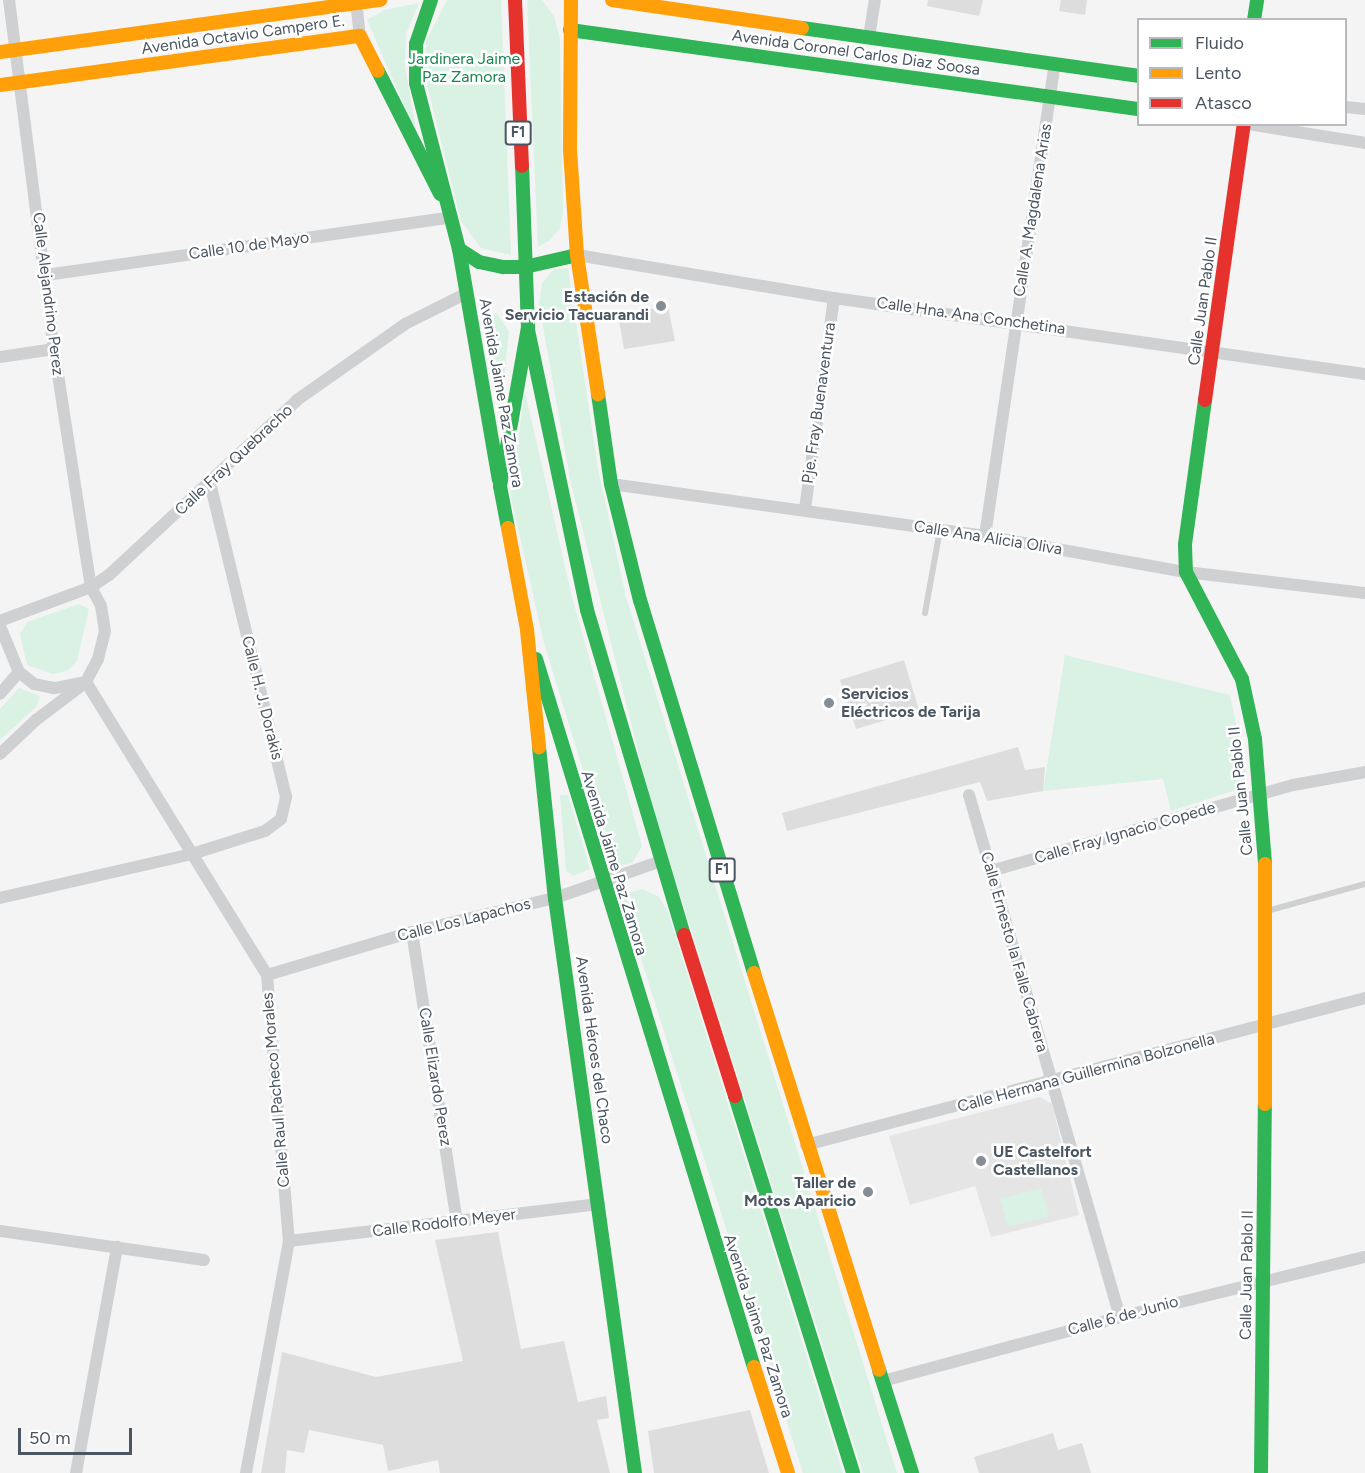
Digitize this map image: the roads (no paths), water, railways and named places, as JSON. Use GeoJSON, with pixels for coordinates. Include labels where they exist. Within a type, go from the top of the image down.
{"type":"FeatureCollection","features":[{"type":"Feature","properties":{"kind":"main road","name":"Avenida Octavio Campero E."},"geometry":{"type":"LineString","coordinates":[[0,52],[380,0]]}},
{"type":"Feature","properties":{"kind":"main road","name":"Avenida Jaime Paz Zamora"},"geometry":{"type":"LineString","coordinates":[[432,0],[416,44],[416,83],[459,249],[527,630],[602,882],[788,1473]]}},
{"type":"Feature","properties":{"kind":"main road","name":"F1"},"geometry":{"type":"LineString","coordinates":[[500,486],[528,328],[515,0]]}},
{"type":"Feature","properties":{"kind":"main road","name":"F1"},"geometry":{"type":"LineString","coordinates":[[571,0],[570,150],[577,255],[611,484],[640,600],[807,1145],[912,1473]]}},
{"type":"Feature","properties":{"kind":"main road","name":"Avenida Coronel Carlos Diaz Soosa"},"geometry":{"type":"LineString","coordinates":[[612,0],[1137,76]]}},
{"type":"Feature","properties":{"kind":"main road"},"geometry":{"type":"LineString","coordinates":[[1254,18],[1257,0]]}},
{"type":"Feature","properties":{"kind":"main road","name":"Avenida Coronel Carlos Diaz Soosa"},"geometry":{"type":"LineString","coordinates":[[570,30],[1137,109]]}},
{"type":"Feature","properties":{"kind":"main road","name":"Avenida Octavio Campero E."},"geometry":{"type":"LineString","coordinates":[[0,85],[360,36],[452,217]]}},
{"type":"Feature","properties":{"kind":"main road","name":"Calle Juan Pablo II"},"geometry":{"type":"LineString","coordinates":[[1246,126],[1185,545],[1186,572],[1242,679],[1255,739],[1261,795],[1267,911],[1261,1473]]}},
{"type":"Feature","properties":{"kind":"main road"},"geometry":{"type":"LineString","coordinates":[[459,249],[479,262],[525,267],[577,255]]}},
{"type":"Feature","properties":{"kind":"main road"},"geometry":{"type":"LineString","coordinates":[[528,328],[587,610],[661,861],[854,1473]]}},
{"type":"Feature","properties":{"kind":"main road","name":"Avenida Héroes del Chaco"},"geometry":{"type":"LineString","coordinates":[[527,630],[555,898],[635,1473]]}},
{"type":"Feature","properties":{"kind":"street","name":"Calle Alejandrino Perez"},"geometry":{"type":"LineString","coordinates":[[9,0],[18,49],[54,349],[91,587],[101,606],[105,632],[98,659],[86,682]]}},
{"type":"Feature","properties":{"kind":"street"},"geometry":{"type":"LineString","coordinates":[[869,37],[875,0]]}},
{"type":"Feature","properties":{"kind":"street"},"geometry":{"type":"LineString","coordinates":[[357,2],[360,36]]}},
{"type":"Feature","properties":{"kind":"street","name":"Calle A. Magdalena Arias"},"geometry":{"type":"LineString","coordinates":[[985,536],[1055,63]]}},
{"type":"Feature","properties":{"kind":"street"},"geometry":{"type":"LineString","coordinates":[[1347,107],[1365,110]]}},
{"type":"Feature","properties":{"kind":"street"},"geometry":{"type":"LineString","coordinates":[[1259,126],[1365,142]]}},
{"type":"Feature","properties":{"kind":"street","name":"Calle 10 de Mayo"},"geometry":{"type":"LineString","coordinates":[[46,274],[452,217]]}},
{"type":"Feature","properties":{"kind":"street","name":"Calle Hna. Ana Conchetina"},"geometry":{"type":"LineString","coordinates":[[577,255],[834,297],[1016,321],[1212,354],[1365,374]]}},
{"type":"Feature","properties":{"kind":"street","name":"Calle Fray Quebracho"},"geometry":{"type":"LineString","coordinates":[[0,621],[91,587],[109,575],[297,400],[405,324],[467,293]]}},
{"type":"Feature","properties":{"kind":"street","name":"Pje. Fray Buenaventura"},"geometry":{"type":"LineString","coordinates":[[805,509],[834,297]]}},
{"type":"Feature","properties":{"kind":"street"},"geometry":{"type":"LineString","coordinates":[[0,357],[54,349]]}},
{"type":"Feature","properties":{"kind":"street","name":"Calle H. J. Dorakis"},"geometry":{"type":"LineString","coordinates":[[0,898],[192,854],[265,831],[281,819],[286,797],[210,483]]}},
{"type":"Feature","properties":{"kind":"street","name":"Calle Ana Alicia Oliva"},"geometry":{"type":"LineString","coordinates":[[611,484],[940,529],[1186,572],[1365,593]]}},
{"type":"Feature","properties":{"kind":"street"},"geometry":{"type":"LineString","coordinates":[[0,626],[19,672],[34,684],[54,688],[86,682]]}},
{"type":"Feature","properties":{"kind":"street"},"geometry":{"type":"LineString","coordinates":[[0,694],[19,672]]}},
{"type":"Feature","properties":{"kind":"street"},"geometry":{"type":"LineString","coordinates":[[0,754],[36,720],[86,682]]}},
{"type":"Feature","properties":{"kind":"street","name":"Calle Raul Pacheco Morales"},"geometry":{"type":"LineString","coordinates":[[86,682],[267,975],[289,1241],[246,1473]]}},
{"type":"Feature","properties":{"kind":"street","name":"Calle Fray Ignacio Copede"},"geometry":{"type":"LineString","coordinates":[[991,871],[1261,795],[1365,772]]}},
{"type":"Feature","properties":{"kind":"street","name":"Calle Ernesto la Falle Cabrera"},"geometry":{"type":"LineString","coordinates":[[969,795],[1120,1317]]}},
{"type":"Feature","properties":{"kind":"street","name":"Calle Los Lapachos"},"geometry":{"type":"LineString","coordinates":[[267,975],[412,932],[555,898],[661,861]]}},
{"type":"Feature","properties":{"kind":"street","name":"Calle Elizardo Perez"},"geometry":{"type":"LineString","coordinates":[[412,932],[457,1223]]}},
{"type":"Feature","properties":{"kind":"street","name":"Calle Hermana Guillermina Bolzonella"},"geometry":{"type":"LineString","coordinates":[[807,1145],[1267,1026],[1365,998]]}},
{"type":"Feature","properties":{"kind":"street","name":"Calle Rodolfo Meyer"},"geometry":{"type":"LineString","coordinates":[[289,1241],[457,1223],[599,1203]]}},
{"type":"Feature","properties":{"kind":"street"},"geometry":{"type":"LineString","coordinates":[[0,1231],[204,1260]]}},
{"type":"Feature","properties":{"kind":"street"},"geometry":{"type":"LineString","coordinates":[[76,1473],[117,1248]]}},
{"type":"Feature","properties":{"kind":"street","name":"Calle 6 de Junio"},"geometry":{"type":"LineString","coordinates":[[883,1381],[1120,1317],[1365,1257]]}},
{"type":"Feature","properties":{"kind":"lane"},"geometry":{"type":"LineString","coordinates":[[925,613],[940,529]]}},
{"type":"Feature","properties":{"kind":"lane"},"geometry":{"type":"LineString","coordinates":[[1267,911],[1365,884]]}},
{"type":"Feature","properties":{"kind":"place","name":"Estación de Servicio Tacuarandi"},"geometry":{"type":"Point","coordinates":[661,306]}},
{"type":"Feature","properties":{"kind":"place","name":"Servicios Eléctricos de Tarija"},"geometry":{"type":"Point","coordinates":[829,703]}},
{"type":"Feature","properties":{"kind":"place","name":"UE Castelfort Castellanos"},"geometry":{"type":"Point","coordinates":[981,1161]}},
{"type":"Feature","properties":{"kind":"place","name":"Taller de Motos Aparicio"},"geometry":{"type":"Point","coordinates":[868,1192]}},
{"type":"Feature","properties":{"kind":"park label","name":"Jardinera Jaime Paz Zamora"},"geometry":{"type":"Point","coordinates":[464,68]}}]}
